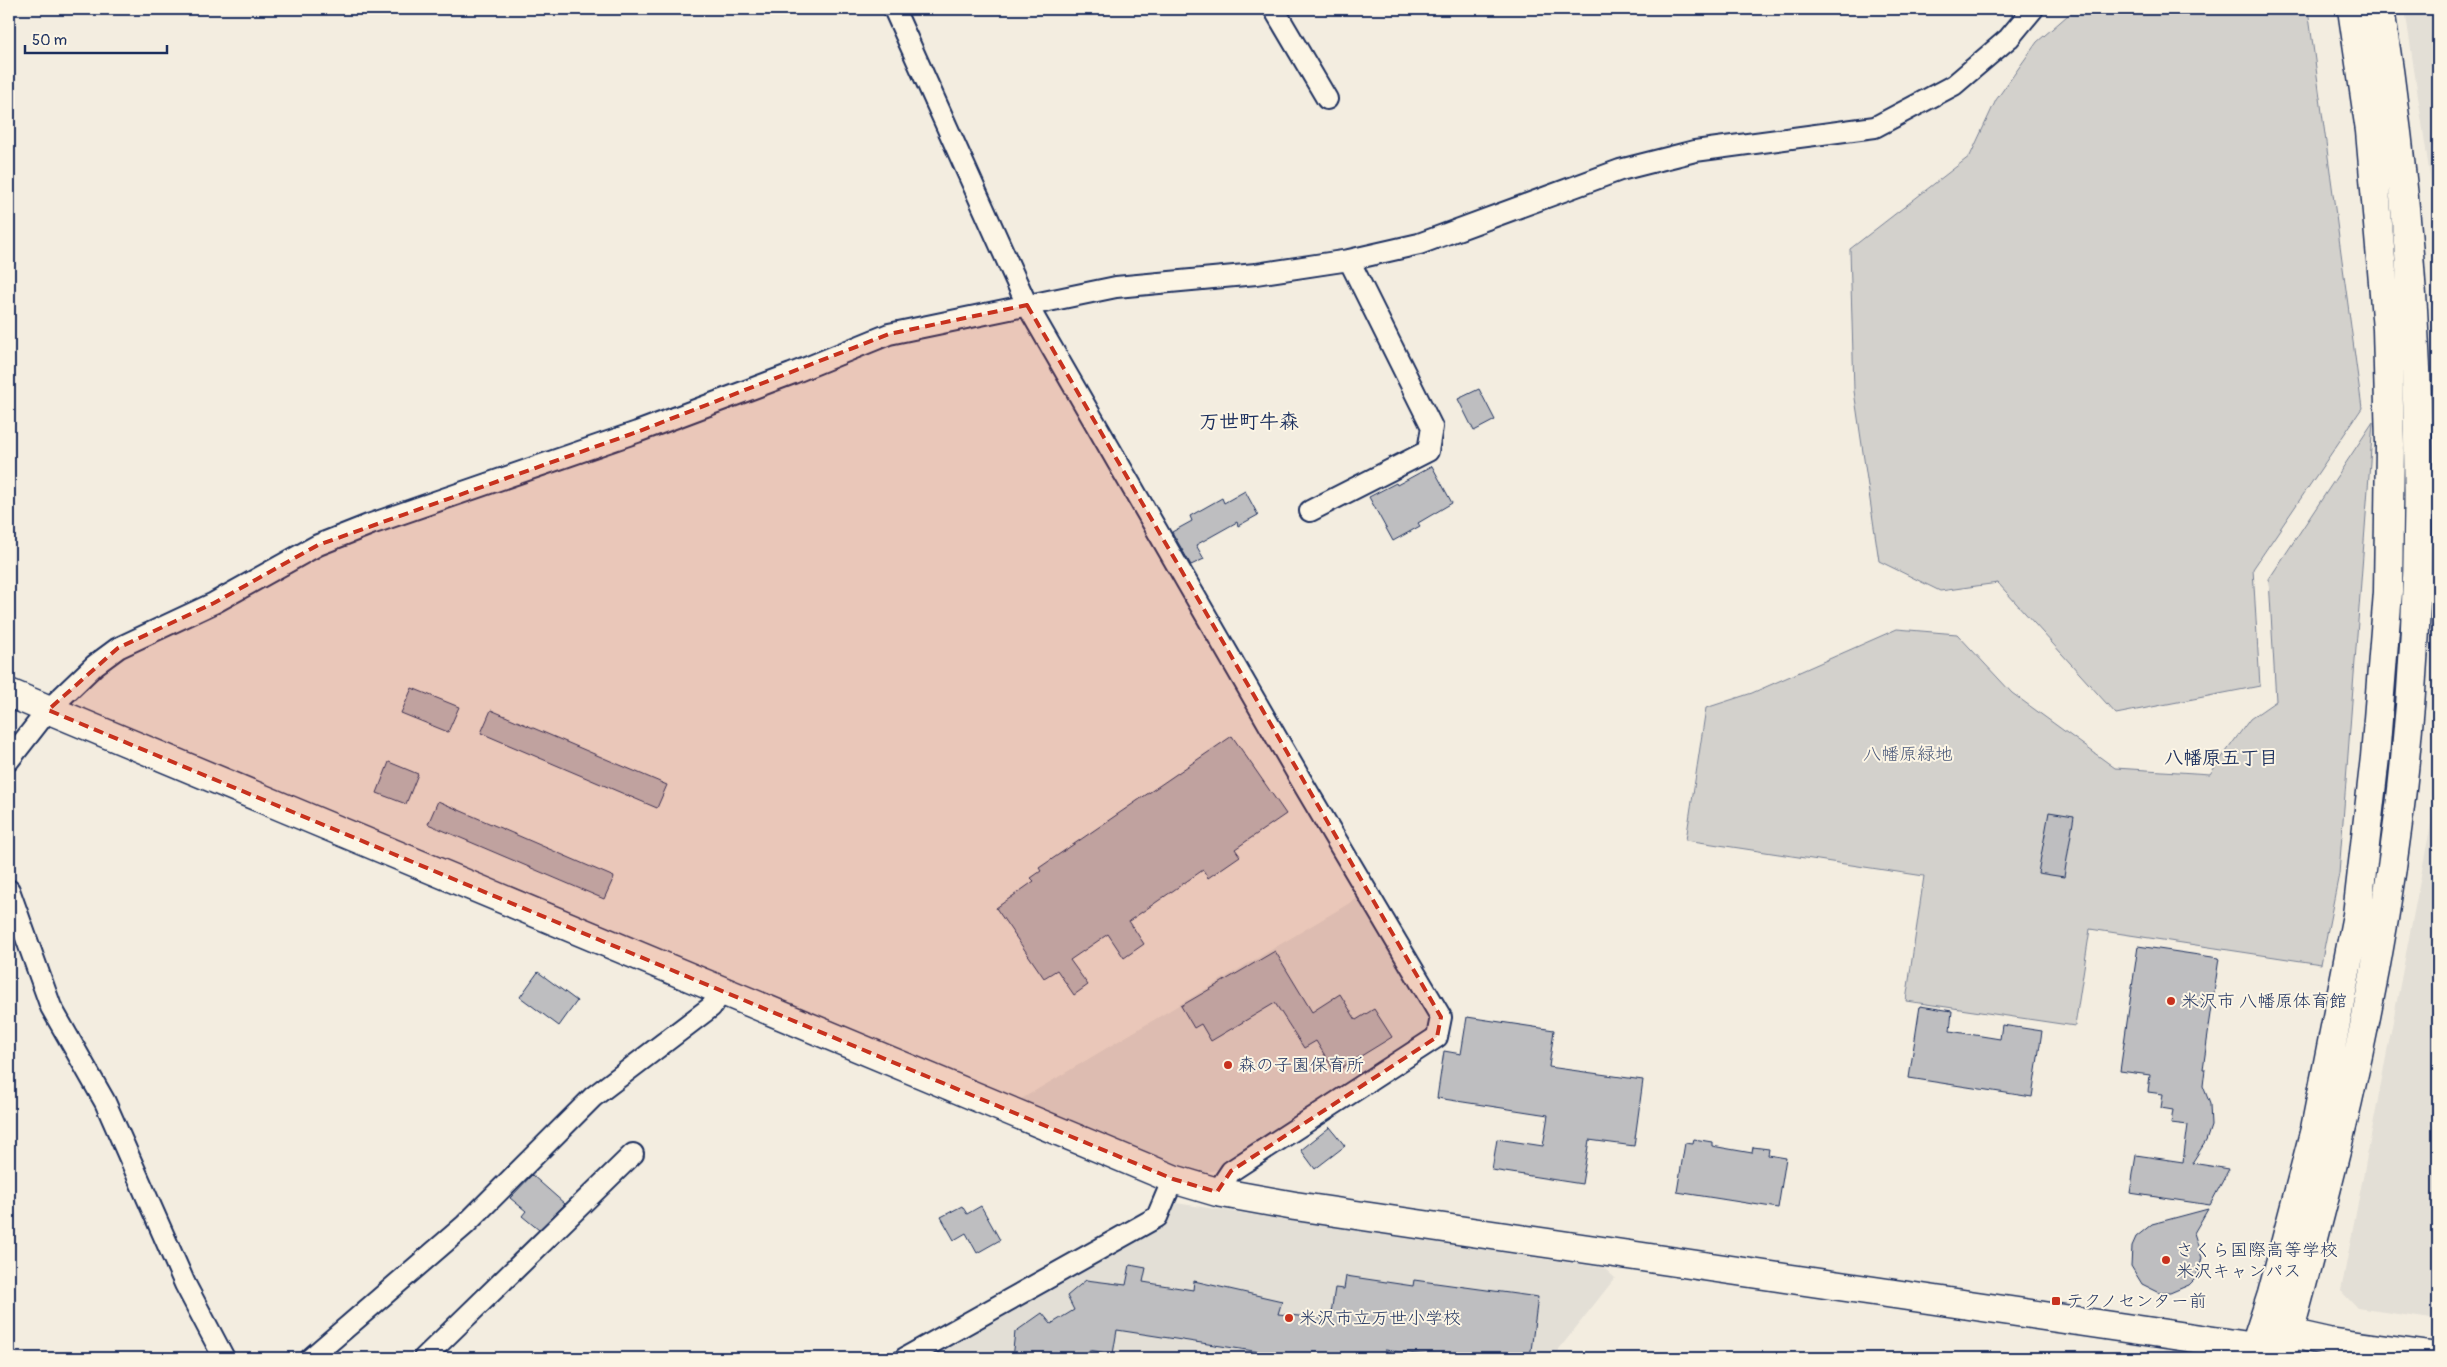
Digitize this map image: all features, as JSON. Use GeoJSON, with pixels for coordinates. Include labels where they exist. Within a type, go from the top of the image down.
{"type":"FeatureCollection","features":[{"type":"Feature","properties":{"kind":"street"},"geometry":{"type":"LineString","coordinates":[[894,9],[1027,305],[1305,788],[1441,1017],[1437,1037],[1231,1171],[1217,1192]]}},
{"type":"Feature","properties":{"kind":"street"},"geometry":{"type":"LineString","coordinates":[[1274,9],[1327,99]]}},
{"type":"Feature","properties":{"kind":"street"},"geometry":{"type":"LineString","coordinates":[[9,760],[48,710],[95,665],[118,648],[214,603],[318,545],[371,524],[644,429],[791,374],[888,334],[1116,287],[1256,274],[1349,260],[1419,244],[1620,170],[1695,151],[1875,127],[1954,86],[2009,38],[2034,9]]}},
{"type":"Feature","properties":{"kind":"street"},"geometry":{"type":"LineString","coordinates":[[2261,1354],[2272,1294],[2316,1129],[2357,915],[2375,757],[2388,592],[2390,444],[2387,329],[2370,131],[2352,9]]}},
{"type":"Feature","properties":{"kind":"street"},"geometry":{"type":"LineString","coordinates":[[2285,1346],[2358,1058],[2375,971],[2398,822],[2411,680],[2418,529],[2418,404],[2413,284],[2398,126],[2380,9]]}},
{"type":"Feature","properties":{"kind":"street"},"geometry":{"type":"LineString","coordinates":[[1310,511],[1428,451],[1432,427],[1349,260]]}},
{"type":"Feature","properties":{"kind":"street"},"geometry":{"type":"LineString","coordinates":[[9,693],[1173,1179],[1217,1192],[1295,1206],[2261,1354],[2285,1346],[2329,1342],[2438,1356]]}},
{"type":"Feature","properties":{"kind":"street"},"geometry":{"type":"LineString","coordinates":[[9,890],[51,1007],[105,1102],[185,1284],[224,1358]]}},
{"type":"Feature","properties":{"kind":"street"},"geometry":{"type":"LineString","coordinates":[[311,1358],[465,1225],[593,1097],[710,1007],[722,992]]}},
{"type":"Feature","properties":{"kind":"street"},"geometry":{"type":"LineString","coordinates":[[424,1358],[633,1154]]}},
{"type":"Feature","properties":{"kind":"street"},"geometry":{"type":"LineString","coordinates":[[905,1358],[1158,1217],[1173,1179]]}},
{"type":"Feature","properties":{"kind":"highlighted area"},"geometry":{"type":"Polygon","coordinates":[[[1027,305],[1441,1017],[1437,1037],[1231,1171],[1217,1192],[1173,1179],[48,710],[118,648],[214,603],[318,545],[637,432],[889,334],[1027,305]]]}},
{"type":"Feature","properties":{"kind":"shaded area"},"geometry":{"type":"Polygon","coordinates":[[[2405,9],[2438,9],[2438,230],[2405,9]]]}},
{"type":"Feature","properties":{"kind":"shaded area"},"geometry":{"type":"Polygon","coordinates":[[[2438,700],[2438,1320],[2357,1308],[2341,1291],[2435,803],[2438,700]]]}},
{"type":"Feature","properties":{"kind":"shaded area","name":"森の子園保育所"},"geometry":{"type":"Polygon","coordinates":[[[1358,898],[1432,1021],[1431,1029],[1225,1168],[1202,1173],[1018,1101],[1358,898]]]}},
{"type":"Feature","properties":{"kind":"shaded area","name":"米沢市立万世小学校"},"geometry":{"type":"Polygon","coordinates":[[[1169,1202],[1604,1268],[1615,1278],[1552,1358],[926,1358],[1161,1221],[1169,1202]]]}},
{"type":"Feature","properties":{"kind":"green space"},"geometry":{"type":"Polygon","coordinates":[[[2075,9],[2308,9],[2362,408],[2253,569],[2260,686],[2116,714],[1998,583],[1940,591],[1879,561],[1854,391],[1850,249],[1970,156],[1996,100],[2037,42],[2075,9]]]}},
{"type":"Feature","properties":{"kind":"green space","name":"八幡原緑地"},"geometry":{"type":"Polygon","coordinates":[[[2373,422],[2339,874],[2321,964],[2090,929],[2075,1026],[1906,1001],[1924,876],[1686,840],[1706,708],[1752,693],[1897,629],[1957,634],[2012,693],[2115,768],[2210,774],[2250,719],[2276,701],[2269,579],[2373,422]]]}},
{"type":"Feature","properties":{"kind":"building"},"geometry":{"type":"Polygon","coordinates":[[[1479,389],[1495,420],[1474,431],[1458,399],[1479,389]]]}},
{"type":"Feature","properties":{"kind":"building"},"geometry":{"type":"Polygon","coordinates":[[[1432,466],[1452,503],[1418,523],[1420,526],[1393,541],[1369,497],[1396,483],[1397,485],[1432,466]]]}},
{"type":"Feature","properties":{"kind":"building"},"geometry":{"type":"Polygon","coordinates":[[[1245,491],[1258,515],[1238,526],[1237,522],[1196,545],[1204,559],[1191,565],[1172,532],[1192,521],[1190,516],[1222,498],[1224,503],[1245,491]]]}},
{"type":"Feature","properties":{"kind":"building"},"geometry":{"type":"Polygon","coordinates":[[[412,688],[459,707],[448,732],[401,713],[412,688]]]}},
{"type":"Feature","properties":{"kind":"building"},"geometry":{"type":"Polygon","coordinates":[[[491,710],[667,785],[657,808],[481,733],[491,710]]]}},
{"type":"Feature","properties":{"kind":"building"},"geometry":{"type":"Polygon","coordinates":[[[1232,736],[1286,814],[1235,849],[1240,856],[1208,878],[1203,870],[1129,921],[1144,944],[1124,958],[1108,934],[1070,960],[1088,985],[1074,995],[1057,970],[1044,978],[996,908],[1034,881],[1031,878],[1041,871],[1039,868],[1232,736]]]}},
{"type":"Feature","properties":{"kind":"building"},"geometry":{"type":"Polygon","coordinates":[[[389,762],[418,774],[406,804],[377,793],[389,762]]]}},
{"type":"Feature","properties":{"kind":"building"},"geometry":{"type":"Polygon","coordinates":[[[438,801],[614,877],[604,899],[428,824],[438,801]]]}},
{"type":"Feature","properties":{"kind":"building"},"geometry":{"type":"Polygon","coordinates":[[[2049,812],[2074,816],[2064,877],[2038,873],[2049,812]]]}},
{"type":"Feature","properties":{"kind":"building"},"geometry":{"type":"Polygon","coordinates":[[[2138,946],[2219,958],[2203,1069],[2205,1069],[2203,1086],[2210,1104],[2211,1126],[2206,1141],[2192,1163],[2229,1169],[2210,1205],[2130,1193],[2136,1155],[2183,1162],[2188,1125],[2171,1123],[2173,1110],[2161,1108],[2163,1094],[2148,1092],[2150,1075],[2120,1071],[2138,946]]]}},
{"type":"Feature","properties":{"kind":"building"},"geometry":{"type":"Polygon","coordinates":[[[1275,951],[1312,1012],[1340,994],[1356,1020],[1374,1009],[1392,1037],[1335,1072],[1316,1041],[1304,1048],[1275,1003],[1211,1041],[1201,1024],[1194,1028],[1181,1006],[1275,951]]]}},
{"type":"Feature","properties":{"kind":"building"},"geometry":{"type":"Polygon","coordinates":[[[538,972],[577,1001],[559,1026],[520,997],[538,972]]]}},
{"type":"Feature","properties":{"kind":"building"},"geometry":{"type":"Polygon","coordinates":[[[1920,1006],[1952,1011],[1950,1031],[2000,1039],[2002,1025],[2042,1031],[2032,1097],[1909,1078],[1920,1006]]]}},
{"type":"Feature","properties":{"kind":"building"},"geometry":{"type":"Polygon","coordinates":[[[1467,1017],[1554,1030],[1549,1067],[1643,1080],[1634,1146],[1589,1140],[1582,1184],[1492,1170],[1497,1139],[1543,1146],[1548,1115],[1437,1098],[1444,1051],[1461,1054],[1467,1017]]]}},
{"type":"Feature","properties":{"kind":"building"},"geometry":{"type":"Polygon","coordinates":[[[1330,1127],[1345,1146],[1315,1169],[1301,1150],[1330,1127]]]}},
{"type":"Feature","properties":{"kind":"building"},"geometry":{"type":"Polygon","coordinates":[[[1694,1139],[1712,1142],[1712,1146],[1752,1153],[1753,1147],[1769,1149],[1768,1155],[1786,1158],[1778,1208],[1677,1192],[1685,1143],[1693,1144],[1694,1139]]]}},
{"type":"Feature","properties":{"kind":"building"},"geometry":{"type":"Polygon","coordinates":[[[532,1175],[565,1204],[539,1230],[522,1216],[526,1211],[510,1198],[532,1175]]]}},
{"type":"Feature","properties":{"kind":"building"},"geometry":{"type":"Polygon","coordinates":[[[962,1206],[967,1214],[981,1206],[1000,1240],[977,1253],[966,1233],[954,1240],[941,1217],[962,1206]]]}},
{"type":"Feature","properties":{"kind":"building"},"geometry":{"type":"Polygon","coordinates":[[[2208,1209],[2194,1233],[2202,1258],[2196,1278],[2189,1285],[2170,1293],[2160,1293],[2142,1284],[2131,1266],[2132,1246],[2136,1237],[2152,1224],[2208,1209]]]}},
{"type":"Feature","properties":{"kind":"building"},"geometry":{"type":"Polygon","coordinates":[[[1130,1265],[1146,1268],[1143,1282],[1193,1290],[1194,1281],[1282,1301],[1278,1314],[1330,1319],[1335,1288],[1344,1289],[1346,1276],[1413,1286],[1414,1280],[1538,1297],[1530,1358],[1448,1358],[1385,1350],[1384,1358],[1299,1358],[1117,1330],[1113,1354],[1089,1350],[1088,1358],[1012,1358],[1015,1332],[1042,1313],[1051,1324],[1074,1310],[1067,1296],[1086,1280],[1126,1285],[1130,1265]]]}},
{"type":"Feature","properties":{"kind":"place","name":"米沢市 八幡原体育館"},"geometry":{"type":"Point","coordinates":[2171,1001]}},
{"type":"Feature","properties":{"kind":"place","name":"森の子園保育所"},"geometry":{"type":"Point","coordinates":[1228,1065]}},
{"type":"Feature","properties":{"kind":"place","name":"さくら国際高等学校 米沢キャンパス"},"geometry":{"type":"Point","coordinates":[2166,1260]}},
{"type":"Feature","properties":{"kind":"place","name":"テクノセンター前"},"geometry":{"type":"Point","coordinates":[2056,1301]}},
{"type":"Feature","properties":{"kind":"place","name":"米沢市立万世小学校"},"geometry":{"type":"Point","coordinates":[1289,1318]}},
{"type":"Feature","properties":{"kind":"district","name":"万世町牛森"},"geometry":{"type":"Point","coordinates":[1249,421]}},
{"type":"Feature","properties":{"kind":"district","name":"八幡原五丁目"},"geometry":{"type":"Point","coordinates":[2221,758]}}]}
